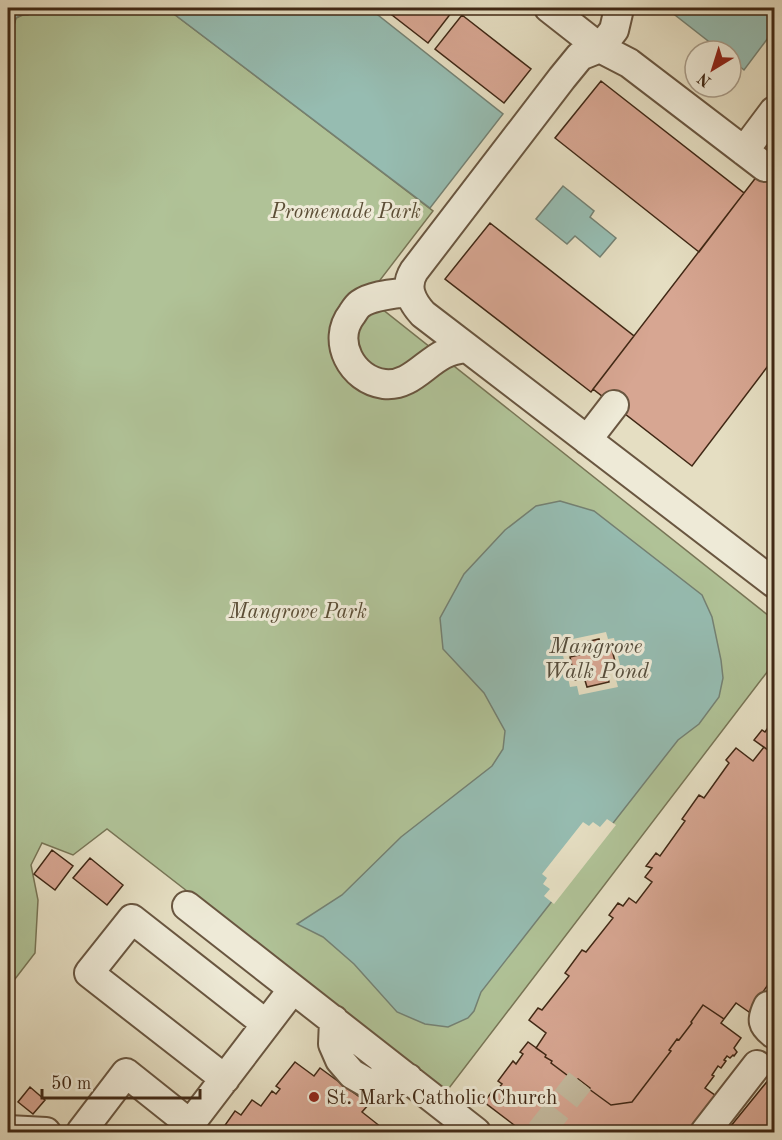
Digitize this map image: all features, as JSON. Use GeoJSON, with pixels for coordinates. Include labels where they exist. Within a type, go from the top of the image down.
{"type":"FeatureCollection","features":[{"type":"Feature","properties":{"kind":"street"},"geometry":{"type":"LineString","coordinates":[[549,8],[600,48],[629,63],[754,159],[774,111]]}},
{"type":"Feature","properties":{"kind":"street"},"geometry":{"type":"LineString","coordinates":[[615,8],[618,13],[614,30],[600,48],[580,56],[562,78],[418,264],[410,276],[409,292],[414,304],[423,314],[774,583]]}},
{"type":"Feature","properties":{"kind":"street"},"geometry":{"type":"LineString","coordinates":[[409,292],[377,297],[360,304],[348,319],[343,337],[345,353],[355,369],[367,378],[383,384],[400,383],[443,354],[466,348]]}},
{"type":"Feature","properties":{"kind":"street"},"geometry":{"type":"LineString","coordinates":[[587,440],[615,405]]}},
{"type":"Feature","properties":{"kind":"street"},"geometry":{"type":"LineString","coordinates":[[188,906],[476,1132]]}},
{"type":"Feature","properties":{"kind":"street"},"geometry":{"type":"LineString","coordinates":[[225,1079],[89,973],[132,919],[266,1024]]}},
{"type":"Feature","properties":{"kind":"street"},"geometry":{"type":"LineString","coordinates":[[81,1132],[126,1073],[187,1129],[294,989]]}},
{"type":"Feature","properties":{"kind":"street"},"geometry":{"type":"LineString","coordinates":[[705,1132],[767,1048],[766,1028],[763,1020],[768,1006]]}},
{"type":"Feature","properties":{"kind":"street"},"geometry":{"type":"LineString","coordinates":[[8,1130],[46,1132]]}},
{"type":"Feature","properties":{"kind":"green space","name":"Mangrove Park"},"geometry":{"type":"Polygon","coordinates":[[[28,8],[166,8],[433,211],[367,297],[774,620],[774,663],[446,1092],[107,829],[73,855],[42,843],[31,865],[38,900],[35,953],[15,979],[8,979],[8,45],[16,18],[32,11],[28,8]]]}},
{"type":"Feature","properties":{"kind":"water"},"geometry":{"type":"Polygon","coordinates":[[[8,8],[28,8],[32,11],[28,15],[16,18],[8,45],[8,8]]]}},
{"type":"Feature","properties":{"kind":"water"},"geometry":{"type":"Polygon","coordinates":[[[166,8],[369,8],[503,114],[430,208],[166,8]]]}},
{"type":"Feature","properties":{"kind":"water"},"geometry":{"type":"Polygon","coordinates":[[[666,8],[774,8],[774,30],[744,70],[743,39],[706,39],[666,8]]]}},
{"type":"Feature","properties":{"kind":"water"},"geometry":{"type":"Polygon","coordinates":[[[563,186],[594,211],[590,217],[616,238],[600,257],[575,236],[567,244],[536,219],[563,186]]]}},
{"type":"Feature","properties":{"kind":"water","name":"Mangrove Walk Pond"},"geometry":{"type":"Polygon","coordinates":[[[560,501],[594,511],[702,595],[712,617],[721,660],[723,678],[719,697],[699,724],[678,740],[481,992],[474,1011],[468,1018],[448,1027],[425,1024],[397,1012],[354,964],[323,937],[297,924],[342,895],[401,837],[492,766],[503,749],[505,731],[484,693],[443,649],[440,618],[464,574],[505,530],[536,506],[560,501]]]}},
{"type":"Feature","properties":{"kind":"pier"},"geometry":{"type":"Polygon","coordinates":[[[606,632],[608,639],[614,638],[622,674],[615,676],[618,687],[579,695],[577,686],[570,687],[562,651],[570,649],[568,640],[606,632]]]}},
{"type":"Feature","properties":{"kind":"pier"},"geometry":{"type":"Polygon","coordinates":[[[607,819],[616,825],[554,904],[544,896],[550,889],[543,884],[547,878],[542,874],[583,822],[589,826],[593,822],[600,827],[607,819]]]}},
{"type":"Feature","properties":{"kind":"building"},"geometry":{"type":"Polygon","coordinates":[[[383,8],[455,8],[428,43],[383,8]]]}},
{"type":"Feature","properties":{"kind":"building"},"geometry":{"type":"Polygon","coordinates":[[[462,15],[531,69],[504,103],[435,49],[462,15]]]}},
{"type":"Feature","properties":{"kind":"building"},"geometry":{"type":"Polygon","coordinates":[[[601,81],[744,193],[699,252],[555,138],[601,81]]]}},
{"type":"Feature","properties":{"kind":"building"},"geometry":{"type":"Polygon","coordinates":[[[774,154],[774,358],[692,466],[593,389],[774,154]]]}},
{"type":"Feature","properties":{"kind":"building"},"geometry":{"type":"Polygon","coordinates":[[[490,223],[634,336],[591,392],[445,279],[490,223]]]}},
{"type":"Feature","properties":{"kind":"building"},"geometry":{"type":"Polygon","coordinates":[[[599,639],[601,649],[611,646],[617,669],[607,671],[609,682],[587,687],[584,677],[575,680],[570,657],[579,655],[577,644],[599,639]]]}},
{"type":"Feature","properties":{"kind":"building"},"geometry":{"type":"Polygon","coordinates":[[[774,712],[774,753],[772,753],[754,740],[762,730],[765,732],[772,722],[769,720],[774,712]]]}},
{"type":"Feature","properties":{"kind":"building"},"geometry":{"type":"Polygon","coordinates":[[[764,747],[774,753],[774,910],[768,919],[774,924],[774,976],[749,1012],[736,1003],[724,1019],[703,1005],[632,1102],[611,1105],[578,1079],[575,1081],[551,1063],[552,1061],[545,1057],[546,1055],[536,1048],[546,1033],[529,1020],[538,1008],[542,1010],[569,976],[565,973],[582,950],[586,952],[613,918],[609,915],[618,903],[623,906],[629,898],[636,903],[652,882],[645,877],[652,868],[646,866],[656,853],[660,856],[685,821],[682,819],[699,795],[704,798],[729,763],[726,760],[736,748],[753,761],[764,747]]]}},
{"type":"Feature","properties":{"kind":"building"},"geometry":{"type":"Polygon","coordinates":[[[52,850],[73,866],[55,890],[34,874],[52,850]]]}},
{"type":"Feature","properties":{"kind":"building"},"geometry":{"type":"Polygon","coordinates":[[[90,858],[123,885],[107,905],[73,878],[90,858]]]}},
{"type":"Feature","properties":{"kind":"building"},"geometry":{"type":"Polygon","coordinates":[[[774,910],[774,924],[768,919],[774,910]]]}},
{"type":"Feature","properties":{"kind":"building"},"geometry":{"type":"Polygon","coordinates":[[[703,1005],[724,1019],[721,1023],[741,1038],[734,1048],[737,1052],[730,1058],[727,1056],[721,1068],[718,1066],[705,1088],[719,1098],[693,1132],[514,1132],[518,1128],[484,1102],[502,1084],[498,1081],[513,1061],[516,1064],[523,1054],[520,1052],[528,1042],[546,1055],[545,1057],[552,1061],[551,1063],[575,1081],[578,1079],[611,1105],[632,1102],[703,1005]]]}},
{"type":"Feature","properties":{"kind":"building","name":"St. Mark Catholic Church"},"geometry":{"type":"Polygon","coordinates":[[[295,1062],[314,1076],[320,1068],[369,1104],[362,1112],[381,1127],[377,1132],[228,1132],[223,1128],[235,1111],[241,1115],[252,1100],[261,1106],[272,1091],[276,1094],[280,1089],[276,1086],[295,1062]]]}},
{"type":"Feature","properties":{"kind":"building"},"geometry":{"type":"Polygon","coordinates":[[[774,1073],[774,1127],[770,1132],[726,1132],[774,1073]]]}},
{"type":"Feature","properties":{"kind":"building"},"geometry":{"type":"Polygon","coordinates":[[[30,1087],[45,1100],[33,1114],[18,1102],[30,1087]]]}},
{"type":"Feature","properties":{"kind":"tunnel"},"geometry":{"type":"LineString","coordinates":[[540,1132],[580,1081]]}},
{"type":"Feature","properties":{"kind":"place","name":"St. Mark Catholic Church"},"geometry":{"type":"Point","coordinates":[314,1097]}},
{"type":"Feature","properties":{"kind":"park label","name":"Promenade Park"},"geometry":{"type":"Point","coordinates":[346,211]}}]}
